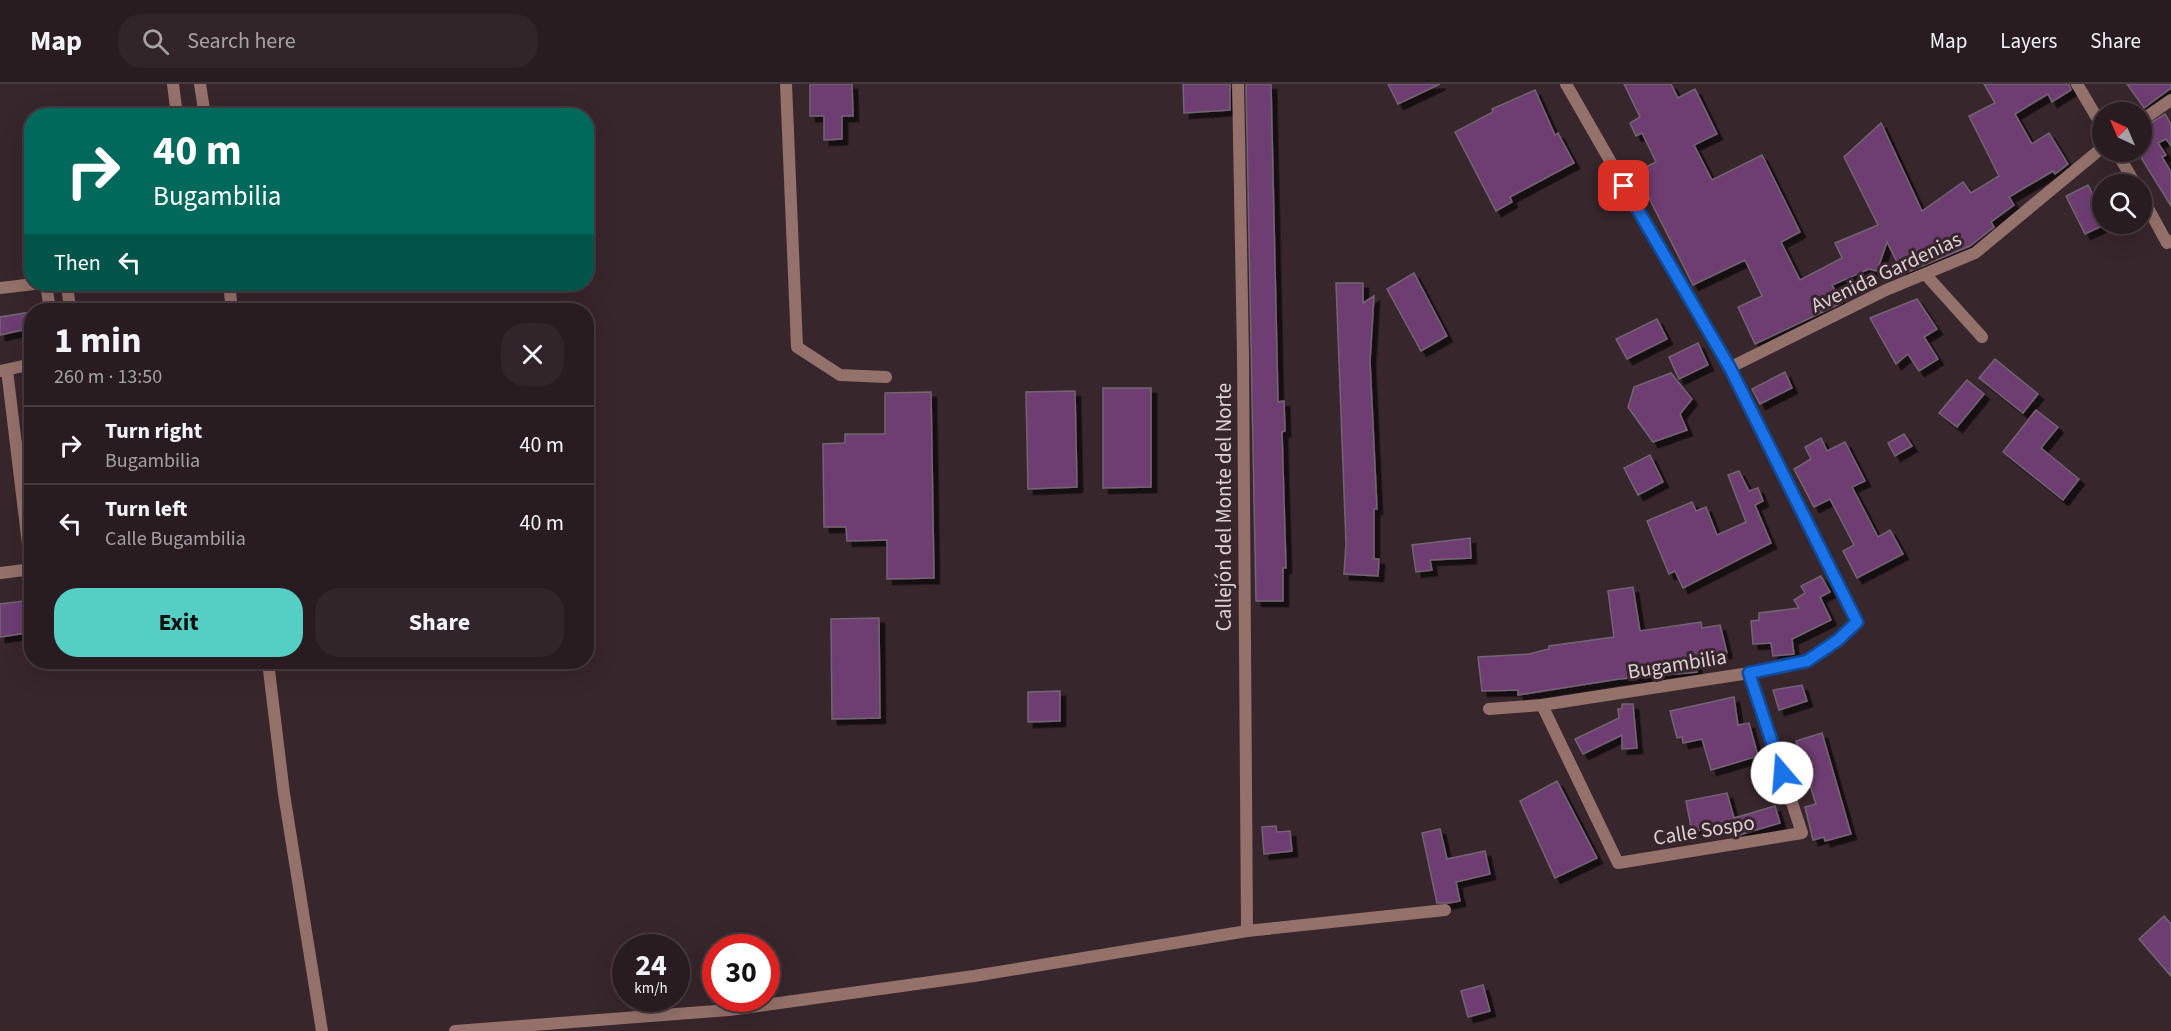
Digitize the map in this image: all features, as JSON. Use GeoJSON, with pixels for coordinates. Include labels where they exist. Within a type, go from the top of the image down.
{"type":"FeatureCollection","features":[{"type":"Feature","properties":{"kind":"street"},"geometry":{"type":"LineString","coordinates":[[173,84],[176,108]]}},
{"type":"Feature","properties":{"kind":"street"},"geometry":{"type":"LineString","coordinates":[[200,84],[204,108]]}},
{"type":"Feature","properties":{"kind":"street"},"geometry":{"type":"LineString","coordinates":[[786,84],[797,347],[818,363],[840,375],[886,377]]}},
{"type":"Feature","properties":{"kind":"street","name":"Callejón del Monte del Norte"},"geometry":{"type":"LineString","coordinates":[[1238,84],[1243,355],[1246,931]]}},
{"type":"Feature","properties":{"kind":"street"},"geometry":{"type":"LineString","coordinates":[[1566,84],[1730,368]]}},
{"type":"Feature","properties":{"kind":"street"},"geometry":{"type":"LineString","coordinates":[[2077,84],[2092,109]]}},
{"type":"Feature","properties":{"kind":"street"},"geometry":{"type":"LineString","coordinates":[[2152,113],[2171,100]]}},
{"type":"Feature","properties":{"kind":"street","name":"Avenida Gardenias"},"geometry":{"type":"LineString","coordinates":[[1730,368],[1886,290],[1975,253],[2092,156]]}},
{"type":"Feature","properties":{"kind":"street"},"geometry":{"type":"LineString","coordinates":[[2152,214],[2169,242]]}},
{"type":"Feature","properties":{"kind":"street"},"geometry":{"type":"LineString","coordinates":[[1926,275],[1982,337]]}},
{"type":"Feature","properties":{"kind":"street"},"geometry":{"type":"LineString","coordinates":[[0,288],[24,285]]}},
{"type":"Feature","properties":{"kind":"street"},"geometry":{"type":"LineString","coordinates":[[24,366],[3,371],[24,520]]}},
{"type":"Feature","properties":{"kind":"street","name":"Bugambilia"},"geometry":{"type":"LineString","coordinates":[[1488,709],[1542,705],[1749,673],[1807,661],[1838,640],[1857,622],[1730,368]]}},
{"type":"Feature","properties":{"kind":"street"},"geometry":{"type":"LineString","coordinates":[[1,573],[24,570]]}},
{"type":"Feature","properties":{"kind":"street"},"geometry":{"type":"LineString","coordinates":[[269,669],[284,794],[322,1031]]}},
{"type":"Feature","properties":{"kind":"street","name":"Calle Sospo"},"geometry":{"type":"LineString","coordinates":[[1542,705],[1618,863],[1802,833],[1749,673]]}},
{"type":"Feature","properties":{"kind":"street"},"geometry":{"type":"LineString","coordinates":[[455,1031],[729,1010],[974,976],[1246,931],[1445,910]]}},
{"type":"Feature","properties":{"kind":"building"},"geometry":{"type":"Polygon","coordinates":[[[810,84],[852,84],[853,116],[842,116],[842,139],[824,140],[824,116],[810,116],[810,84]]]}},
{"type":"Feature","properties":{"kind":"building"},"geometry":{"type":"Polygon","coordinates":[[[1183,84],[1230,84],[1230,110],[1184,113],[1183,84]]]}},
{"type":"Feature","properties":{"kind":"building"},"geometry":{"type":"Polygon","coordinates":[[[1246,84],[1271,84],[1278,402],[1284,401],[1285,431],[1282,432],[1286,568],[1283,568],[1283,601],[1256,601],[1246,84]]]}},
{"type":"Feature","properties":{"kind":"building"},"geometry":{"type":"Polygon","coordinates":[[[1388,84],[1440,84],[1398,104],[1388,84]]]}},
{"type":"Feature","properties":{"kind":"building"},"geometry":{"type":"Polygon","coordinates":[[[1624,84],[1671,84],[1678,98],[1695,89],[1717,134],[1694,145],[1712,180],[1762,155],[1800,232],[1781,242],[1800,280],[1842,258],[1835,243],[1878,225],[1844,157],[1881,123],[1922,211],[1963,182],[1971,193],[1999,176],[1969,116],[1995,103],[1984,84],[2069,84],[2071,90],[2052,102],[2048,94],[2015,114],[2032,144],[2049,133],[2068,164],[2055,174],[2053,171],[2009,197],[2014,205],[1991,222],[1994,227],[1970,246],[1903,274],[1887,242],[1877,271],[1869,269],[1832,285],[1842,303],[1755,344],[1738,307],[1762,296],[1745,260],[1693,285],[1636,172],[1656,162],[1642,133],[1636,136],[1630,123],[1640,117],[1624,84]]]}},
{"type":"Feature","properties":{"kind":"building"},"geometry":{"type":"Polygon","coordinates":[[[2127,84],[2171,84],[2171,88],[2152,102],[2140,102],[2127,84]]]}},
{"type":"Feature","properties":{"kind":"building"},"geometry":{"type":"Polygon","coordinates":[[[1535,90],[1555,135],[1558,133],[1574,163],[1510,197],[1512,202],[1496,211],[1455,132],[1493,112],[1492,109],[1535,90]]]}},
{"type":"Feature","properties":{"kind":"building"},"geometry":{"type":"Polygon","coordinates":[[[2165,114],[2171,124],[2171,146],[2166,139],[2158,143],[2166,155],[2162,157],[2171,172],[2171,206],[2144,162],[2152,162],[2152,122],[2165,114]]]}},
{"type":"Feature","properties":{"kind":"building"},"geometry":{"type":"Polygon","coordinates":[[[2088,185],[2092,193],[2092,231],[2085,234],[2066,196],[2088,185]]]}},
{"type":"Feature","properties":{"kind":"building"},"geometry":{"type":"Polygon","coordinates":[[[1414,273],[1447,336],[1421,351],[1387,289],[1414,273]]]}},
{"type":"Feature","properties":{"kind":"building"},"geometry":{"type":"Polygon","coordinates":[[[1336,283],[1363,283],[1363,303],[1374,296],[1370,361],[1377,509],[1374,509],[1374,559],[1379,559],[1378,576],[1344,574],[1346,543],[1336,283]]]}},
{"type":"Feature","properties":{"kind":"building"},"geometry":{"type":"Polygon","coordinates":[[[1917,299],[1937,329],[1924,337],[1938,359],[1919,371],[1908,354],[1896,364],[1870,318],[1917,299]]]}},
{"type":"Feature","properties":{"kind":"building"},"geometry":{"type":"Polygon","coordinates":[[[24,313],[24,330],[0,335],[0,317],[24,313]]]}},
{"type":"Feature","properties":{"kind":"building"},"geometry":{"type":"Polygon","coordinates":[[[1657,319],[1667,339],[1627,359],[1616,339],[1657,319]]]}},
{"type":"Feature","properties":{"kind":"building"},"geometry":{"type":"Polygon","coordinates":[[[1698,343],[1708,365],[1679,379],[1669,357],[1698,343]]]}},
{"type":"Feature","properties":{"kind":"building"},"geometry":{"type":"Polygon","coordinates":[[[1995,359],[2038,394],[2023,413],[1979,378],[1995,359]]]}},
{"type":"Feature","properties":{"kind":"building"},"geometry":{"type":"Polygon","coordinates":[[[1785,372],[1792,388],[1760,404],[1752,389],[1785,372]]]}},
{"type":"Feature","properties":{"kind":"building"},"geometry":{"type":"Polygon","coordinates":[[[1671,373],[1692,399],[1680,414],[1687,430],[1653,442],[1628,407],[1634,387],[1671,373]]]}},
{"type":"Feature","properties":{"kind":"building"},"geometry":{"type":"Polygon","coordinates":[[[1967,380],[1984,394],[1957,427],[1939,413],[1967,380]]]}},
{"type":"Feature","properties":{"kind":"building"},"geometry":{"type":"Polygon","coordinates":[[[1103,388],[1151,388],[1151,487],[1103,488],[1103,388]]]}},
{"type":"Feature","properties":{"kind":"building"},"geometry":{"type":"Polygon","coordinates":[[[1075,391],[1077,487],[1028,489],[1026,392],[1075,391]]]}},
{"type":"Feature","properties":{"kind":"building"},"geometry":{"type":"Polygon","coordinates":[[[931,392],[934,578],[887,579],[887,540],[847,541],[846,527],[824,527],[823,444],[845,443],[845,434],[885,434],[885,393],[931,392]]]}},
{"type":"Feature","properties":{"kind":"building"},"geometry":{"type":"Polygon","coordinates":[[[2036,410],[2058,427],[2041,448],[2079,479],[2063,500],[2003,452],[2036,410]]]}},
{"type":"Feature","properties":{"kind":"building"},"geometry":{"type":"Polygon","coordinates":[[[1904,434],[1912,446],[1895,456],[1888,443],[1904,434]]]}},
{"type":"Feature","properties":{"kind":"building"},"geometry":{"type":"Polygon","coordinates":[[[1821,438],[1827,451],[1845,442],[1865,481],[1852,487],[1878,537],[1890,530],[1903,554],[1857,578],[1843,551],[1854,545],[1830,499],[1814,507],[1794,469],[1811,459],[1805,447],[1821,438]]]}},
{"type":"Feature","properties":{"kind":"building"},"geometry":{"type":"Polygon","coordinates":[[[1650,455],[1663,482],[1638,495],[1624,468],[1650,455]]]}},
{"type":"Feature","properties":{"kind":"building"},"geometry":{"type":"Polygon","coordinates":[[[1739,471],[1749,491],[1758,488],[1763,501],[1755,505],[1771,543],[1683,588],[1675,571],[1669,574],[1647,521],[1692,502],[1696,511],[1706,507],[1717,535],[1746,522],[1728,475],[1739,471]]]}},
{"type":"Feature","properties":{"kind":"building"},"geometry":{"type":"Polygon","coordinates":[[[1470,538],[1471,558],[1430,560],[1432,570],[1416,572],[1412,545],[1470,538]]]}},
{"type":"Feature","properties":{"kind":"building"},"geometry":{"type":"Polygon","coordinates":[[[1821,576],[1830,592],[1820,597],[1831,620],[1792,639],[1794,654],[1773,656],[1771,643],[1753,644],[1751,621],[1759,620],[1759,613],[1799,608],[1794,600],[1805,593],[1801,586],[1821,576]]]}},
{"type":"Feature","properties":{"kind":"building"},"geometry":{"type":"Polygon","coordinates":[[[1633,587],[1640,631],[1701,622],[1702,628],[1720,625],[1727,653],[1695,658],[1697,672],[1619,679],[1518,695],[1518,690],[1482,691],[1478,657],[1529,654],[1549,649],[1549,646],[1614,637],[1608,591],[1633,587]]]}},
{"type":"Feature","properties":{"kind":"building"},"geometry":{"type":"Polygon","coordinates":[[[24,601],[24,633],[0,637],[0,604],[24,601]]]}},
{"type":"Feature","properties":{"kind":"building"},"geometry":{"type":"Polygon","coordinates":[[[879,618],[880,718],[832,719],[831,619],[879,618]]]}},
{"type":"Feature","properties":{"kind":"building"},"geometry":{"type":"Polygon","coordinates":[[[1802,685],[1807,701],[1779,710],[1773,690],[1802,685]]]}},
{"type":"Feature","properties":{"kind":"building"},"geometry":{"type":"Polygon","coordinates":[[[1060,691],[1060,721],[1028,722],[1028,692],[1060,691]]]}},
{"type":"Feature","properties":{"kind":"building"},"geometry":{"type":"Polygon","coordinates":[[[1734,697],[1738,725],[1749,723],[1758,756],[1711,770],[1702,739],[1683,743],[1682,737],[1677,738],[1670,711],[1734,697]]]}},
{"type":"Feature","properties":{"kind":"building"},"geometry":{"type":"Polygon","coordinates":[[[1622,704],[1633,704],[1637,748],[1622,749],[1622,735],[1583,754],[1575,739],[1619,718],[1618,709],[1622,709],[1622,704]]]}},
{"type":"Feature","properties":{"kind":"building"},"geometry":{"type":"Polygon","coordinates":[[[1822,733],[1851,834],[1825,841],[1824,837],[1813,840],[1805,807],[1816,804],[1796,741],[1822,733]]]}},
{"type":"Feature","properties":{"kind":"building"},"geometry":{"type":"Polygon","coordinates":[[[1557,781],[1597,858],[1555,878],[1520,801],[1557,781]]]}},
{"type":"Feature","properties":{"kind":"building"},"geometry":{"type":"Polygon","coordinates":[[[1727,793],[1734,818],[1775,806],[1780,823],[1739,835],[1735,822],[1692,832],[1686,801],[1727,793]]]}},
{"type":"Feature","properties":{"kind":"building"},"geometry":{"type":"Polygon","coordinates":[[[1276,826],[1277,832],[1290,831],[1292,851],[1264,854],[1262,827],[1276,826]]]}},
{"type":"Feature","properties":{"kind":"building"},"geometry":{"type":"Polygon","coordinates":[[[1440,829],[1447,859],[1485,851],[1490,874],[1456,882],[1460,901],[1437,903],[1422,833],[1440,829]]]}},
{"type":"Feature","properties":{"kind":"building"},"geometry":{"type":"Polygon","coordinates":[[[2164,916],[2171,924],[2171,976],[2139,939],[2164,916]]]}},
{"type":"Feature","properties":{"kind":"building"},"geometry":{"type":"Polygon","coordinates":[[[1483,985],[1490,1011],[1468,1017],[1461,991],[1483,985]]]}},
{"type":"Feature","properties":{"kind":"route"},"geometry":{"type":"LineString","coordinates":[[1624,186],[1730,368],[1857,622],[1838,640],[1807,661],[1749,673],[1782,773]]}}]}
